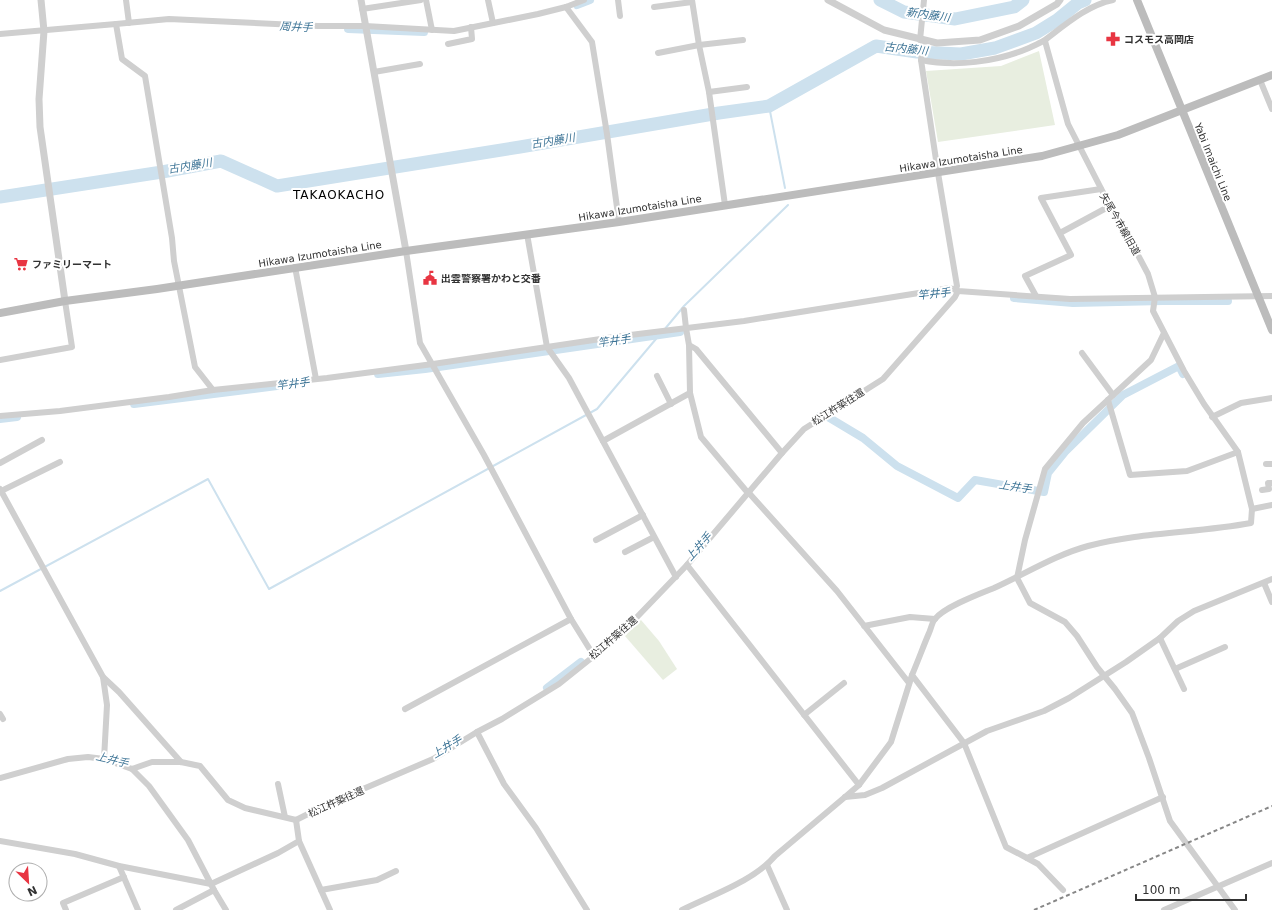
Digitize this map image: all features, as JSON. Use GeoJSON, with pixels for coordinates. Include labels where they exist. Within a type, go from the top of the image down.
{"type":"FeatureCollection","features":[{"type":"Feature","properties":{"kind":"main road","name":"Yabi Imaichi Line"},"geometry":{"type":"LineString","coordinates":[[1137,0],[1272,330]]}},
{"type":"Feature","properties":{"kind":"main road","name":"Hikawa Izumotaisha Line"},"geometry":{"type":"LineString","coordinates":[[0,313],[65,301],[406,251],[619,222],[1042,156],[1118,135],[1272,75]]}},
{"type":"Feature","properties":{"kind":"street"},"geometry":{"type":"LineString","coordinates":[[0,360],[72,347],[40,127],[39,100],[44,31],[42,0]]}},
{"type":"Feature","properties":{"kind":"street"},"geometry":{"type":"LineString","coordinates":[[126,0],[129,23]]}},
{"type":"Feature","properties":{"kind":"street"},"geometry":{"type":"LineString","coordinates":[[361,0],[406,251],[420,343],[484,455],[571,619],[594,656]]}},
{"type":"Feature","properties":{"kind":"street"},"geometry":{"type":"LineString","coordinates":[[362,9],[421,0]]}},
{"type":"Feature","properties":{"kind":"street"},"geometry":{"type":"LineString","coordinates":[[426,0],[432,30]]}},
{"type":"Feature","properties":{"kind":"street"},"geometry":{"type":"LineString","coordinates":[[488,0],[493,23]]}},
{"type":"Feature","properties":{"kind":"street"},"geometry":{"type":"LineString","coordinates":[[0,34],[169,19],[318,26],[365,26],[454,31],[538,14],[566,7],[584,0]]}},
{"type":"Feature","properties":{"kind":"street"},"geometry":{"type":"LineString","coordinates":[[618,0],[620,16]]}},
{"type":"Feature","properties":{"kind":"street"},"geometry":{"type":"LineString","coordinates":[[828,0],[884,30],[937,43],[980,40],[1019,26],[1060,0]]}},
{"type":"Feature","properties":{"kind":"street"},"geometry":{"type":"LineString","coordinates":[[924,0],[921,60],[957,290]]}},
{"type":"Feature","properties":{"kind":"street"},"geometry":{"type":"LineString","coordinates":[[921,60],[937,63],[971,63],[1003,57],[1045,41],[1051,34],[1084,12],[1103,2],[1114,0]]}},
{"type":"Feature","properties":{"kind":"street"},"geometry":{"type":"LineString","coordinates":[[654,7],[692,1],[709,92],[725,205]]}},
{"type":"Feature","properties":{"kind":"street"},"geometry":{"type":"LineString","coordinates":[[566,7],[592,42],[619,222]]}},
{"type":"Feature","properties":{"kind":"street"},"geometry":{"type":"LineString","coordinates":[[116,24],[122,59],[145,76],[171,231],[174,261],[180,285],[195,367],[213,390]]}},
{"type":"Feature","properties":{"kind":"street"},"geometry":{"type":"LineString","coordinates":[[448,44],[472,39],[471,27]]}},
{"type":"Feature","properties":{"kind":"street"},"geometry":{"type":"LineString","coordinates":[[658,53],[699,45],[743,40]]}},
{"type":"Feature","properties":{"kind":"street","name":"矢尾今市線旧道"},"geometry":{"type":"LineString","coordinates":[[1045,41],[1068,124],[1078,146],[1148,274],[1155,297],[1153,311],[1184,371],[1212,417],[1238,452]]}},
{"type":"Feature","properties":{"kind":"street"},"geometry":{"type":"LineString","coordinates":[[374,72],[420,64]]}},
{"type":"Feature","properties":{"kind":"street"},"geometry":{"type":"LineString","coordinates":[[1260,80],[1272,109]]}},
{"type":"Feature","properties":{"kind":"street"},"geometry":{"type":"LineString","coordinates":[[709,92],[747,87]]}},
{"type":"Feature","properties":{"kind":"street"},"geometry":{"type":"LineString","coordinates":[[1036,296],[1025,276],[1071,255],[1041,198],[1101,189]]}},
{"type":"Feature","properties":{"kind":"street"},"geometry":{"type":"LineString","coordinates":[[1060,233],[1110,206]]}},
{"type":"Feature","properties":{"kind":"street"},"geometry":{"type":"LineString","coordinates":[[527,234],[547,347],[569,378],[676,577]]}},
{"type":"Feature","properties":{"kind":"street"},"geometry":{"type":"LineString","coordinates":[[295,268],[316,379]]}},
{"type":"Feature","properties":{"kind":"street"},"geometry":{"type":"LineString","coordinates":[[0,416],[60,411],[213,390],[316,379],[432,364],[767,318],[950,288],[957,290],[1070,299],[1272,296]]}},
{"type":"Feature","properties":{"kind":"street","name":"松江杵築往還"},"geometry":{"type":"LineString","coordinates":[[132,769],[152,762],[180,762],[200,766],[228,800],[245,808],[296,820],[328,804],[433,759],[477,732],[502,719],[559,684],[594,656],[637,617],[687,565],[804,429],[883,379],[955,297],[957,290]]}},
{"type":"Feature","properties":{"kind":"street"},"geometry":{"type":"LineString","coordinates":[[684,310],[689,345],[690,394],[701,437],[748,493],[837,592],[909,683]]}},
{"type":"Feature","properties":{"kind":"street"},"geometry":{"type":"LineString","coordinates":[[1164,333],[1151,360],[1083,423],[1045,469],[1025,540],[1017,578],[1030,603],[1065,622],[1103,676],[1115,689],[1132,713],[1150,758],[1170,821],[1235,910]]}},
{"type":"Feature","properties":{"kind":"street"},"geometry":{"type":"LineString","coordinates":[[689,345],[696,349],[782,453]]}},
{"type":"Feature","properties":{"kind":"street"},"geometry":{"type":"LineString","coordinates":[[1082,353],[1113,395]]}},
{"type":"Feature","properties":{"kind":"street"},"geometry":{"type":"LineString","coordinates":[[656,376],[671,404]]}},
{"type":"Feature","properties":{"kind":"street"},"geometry":{"type":"LineString","coordinates":[[603,441],[690,394]]}},
{"type":"Feature","properties":{"kind":"street"},"geometry":{"type":"LineString","coordinates":[[1212,417],[1242,403],[1272,398]]}},
{"type":"Feature","properties":{"kind":"street"},"geometry":{"type":"LineString","coordinates":[[682,910],[730,888],[767,865],[775,856],[846,798],[859,784],[891,742],[912,675],[935,619],[945,610],[1017,578],[1049,561],[1086,547],[1147,536],[1221,528],[1251,523],[1252,509],[1238,452],[1187,471],[1130,475],[1108,400]]}},
{"type":"Feature","properties":{"kind":"street"},"geometry":{"type":"LineString","coordinates":[[0,463],[42,440]]}},
{"type":"Feature","properties":{"kind":"street"},"geometry":{"type":"LineString","coordinates":[[60,462],[1,490],[103,677],[180,762]]}},
{"type":"Feature","properties":{"kind":"street"},"geometry":{"type":"LineString","coordinates":[[1262,490],[1269,489],[1268,484],[1272,483]]}},
{"type":"Feature","properties":{"kind":"street"},"geometry":{"type":"LineString","coordinates":[[1252,509],[1272,505]]}},
{"type":"Feature","properties":{"kind":"street"},"geometry":{"type":"LineString","coordinates":[[596,540],[643,515]]}},
{"type":"Feature","properties":{"kind":"street"},"geometry":{"type":"LineString","coordinates":[[625,552],[654,537]]}},
{"type":"Feature","properties":{"kind":"street"},"geometry":{"type":"LineString","coordinates":[[687,565],[859,784]]}},
{"type":"Feature","properties":{"kind":"street"},"geometry":{"type":"LineString","coordinates":[[846,798],[865,795],[882,788],[987,731],[1044,711],[1069,698],[1126,662],[1160,638],[1178,621],[1194,610],[1272,579]]}},
{"type":"Feature","properties":{"kind":"street"},"geometry":{"type":"LineString","coordinates":[[1264,583],[1272,602]]}},
{"type":"Feature","properties":{"kind":"street"},"geometry":{"type":"LineString","coordinates":[[864,626],[910,617],[935,619]]}},
{"type":"Feature","properties":{"kind":"street"},"geometry":{"type":"LineString","coordinates":[[405,709],[571,619]]}},
{"type":"Feature","properties":{"kind":"street"},"geometry":{"type":"LineString","coordinates":[[1160,638],[1184,689]]}},
{"type":"Feature","properties":{"kind":"street"},"geometry":{"type":"LineString","coordinates":[[1174,669],[1225,647]]}},
{"type":"Feature","properties":{"kind":"street"},"geometry":{"type":"LineString","coordinates":[[912,675],[964,743],[1006,847],[1038,864],[1063,890]]}},
{"type":"Feature","properties":{"kind":"street"},"geometry":{"type":"LineString","coordinates":[[103,677],[107,705],[104,759]]}},
{"type":"Feature","properties":{"kind":"street"},"geometry":{"type":"LineString","coordinates":[[804,715],[844,683]]}},
{"type":"Feature","properties":{"kind":"street"},"geometry":{"type":"LineString","coordinates":[[477,732],[504,784],[536,828],[587,910]]}},
{"type":"Feature","properties":{"kind":"street"},"geometry":{"type":"LineString","coordinates":[[0,778],[68,759],[88,757],[104,759],[132,769],[149,786],[188,840],[226,910]]}},
{"type":"Feature","properties":{"kind":"street"},"geometry":{"type":"LineString","coordinates":[[278,784],[285,817]]}},
{"type":"Feature","properties":{"kind":"street"},"geometry":{"type":"LineString","coordinates":[[1027,858],[1163,797]]}},
{"type":"Feature","properties":{"kind":"street"},"geometry":{"type":"LineString","coordinates":[[296,820],[299,841],[330,910]]}},
{"type":"Feature","properties":{"kind":"street"},"geometry":{"type":"LineString","coordinates":[[0,841],[75,854],[119,866],[211,884],[278,853],[299,841]]}},
{"type":"Feature","properties":{"kind":"street"},"geometry":{"type":"LineString","coordinates":[[1164,910],[1272,863]]}},
{"type":"Feature","properties":{"kind":"street"},"geometry":{"type":"LineString","coordinates":[[767,865],[787,910]]}},
{"type":"Feature","properties":{"kind":"street"},"geometry":{"type":"LineString","coordinates":[[119,866],[138,910]]}},
{"type":"Feature","properties":{"kind":"street"},"geometry":{"type":"LineString","coordinates":[[321,890],[377,880],[396,871]]}},
{"type":"Feature","properties":{"kind":"street"},"geometry":{"type":"LineString","coordinates":[[66,910],[63,903],[124,877]]}},
{"type":"Feature","properties":{"kind":"street"},"geometry":{"type":"LineString","coordinates":[[176,910],[214,890]]}},
{"type":"Feature","properties":{"kind":"shaded area"},"geometry":{"type":"Polygon","coordinates":[[[1039,51],[1055,125],[938,142],[926,71],[1001,66],[1039,51]]]}},
{"type":"Feature","properties":{"kind":"shaded area"},"geometry":{"type":"Polygon","coordinates":[[[641,620],[659,641],[677,669],[663,680],[625,636],[641,620]]]}},
{"type":"Feature","properties":{"kind":"waterway","name":"周井手"},"geometry":{"type":"LineString","coordinates":[[577,5],[590,0]]}},
{"type":"Feature","properties":{"kind":"waterway","name":"新内藤川"},"geometry":{"type":"LineString","coordinates":[[880,0],[904,12],[955,19],[1014,7],[1023,0]]}},
{"type":"Feature","properties":{"kind":"waterway","name":"古内藤川"},"geometry":{"type":"LineString","coordinates":[[0,197],[162,172],[221,161],[277,186],[769,106],[876,46],[917,52],[961,54],[995,48],[1036,33],[1057,20],[1078,3],[1085,0]]}},
{"type":"Feature","properties":{"kind":"waterway","name":"周井手"},"geometry":{"type":"LineString","coordinates":[[348,29],[424,32]]}},
{"type":"Feature","properties":{"kind":"waterway"},"geometry":{"type":"LineString","coordinates":[[769,106],[785,188]]}},
{"type":"Feature","properties":{"kind":"waterway"},"geometry":{"type":"LineString","coordinates":[[664,330],[684,306],[788,205]]}},
{"type":"Feature","properties":{"kind":"waterway","name":"竿井手"},"geometry":{"type":"LineString","coordinates":[[1014,298],[1073,303],[1228,301]]}},
{"type":"Feature","properties":{"kind":"waterway","name":"竿井手"},"geometry":{"type":"LineString","coordinates":[[378,374],[425,369],[680,332]]}},
{"type":"Feature","properties":{"kind":"waterway"},"geometry":{"type":"LineString","coordinates":[[0,591],[208,479],[269,589],[597,409],[661,333]]}},
{"type":"Feature","properties":{"kind":"waterway","name":"上井手"},"geometry":{"type":"LineString","coordinates":[[819,416],[823,414],[863,438],[897,466],[958,498],[975,480],[1044,492],[1048,473],[1065,452],[1123,395],[1179,366],[1183,374]]}},
{"type":"Feature","properties":{"kind":"waterway","name":"竿井手"},"geometry":{"type":"LineString","coordinates":[[134,404],[277,386]]}},
{"type":"Feature","properties":{"kind":"waterway","name":"竿井手"},"geometry":{"type":"LineString","coordinates":[[0,419],[17,417]]}},
{"type":"Feature","properties":{"kind":"waterway","name":"上井手"},"geometry":{"type":"LineString","coordinates":[[547,688],[581,662]]}},
{"type":"Feature","properties":{"kind":"railway"},"geometry":{"type":"LineString","coordinates":[[1034,910],[1272,806]]}},
{"type":"Feature","properties":{"kind":"place","name":"コスモス高岡店"},"geometry":{"type":"Point","coordinates":[1113,39]}},
{"type":"Feature","properties":{"kind":"place","name":"ファミリーマート"},"geometry":{"type":"Point","coordinates":[21,264]}},
{"type":"Feature","properties":{"kind":"place","name":"出雲警察署かわと交番"},"geometry":{"type":"Point","coordinates":[430,278]}},
{"type":"Feature","properties":{"kind":"district","name":"TAKAOKACHO"},"geometry":{"type":"Point","coordinates":[339,195]}}]}
